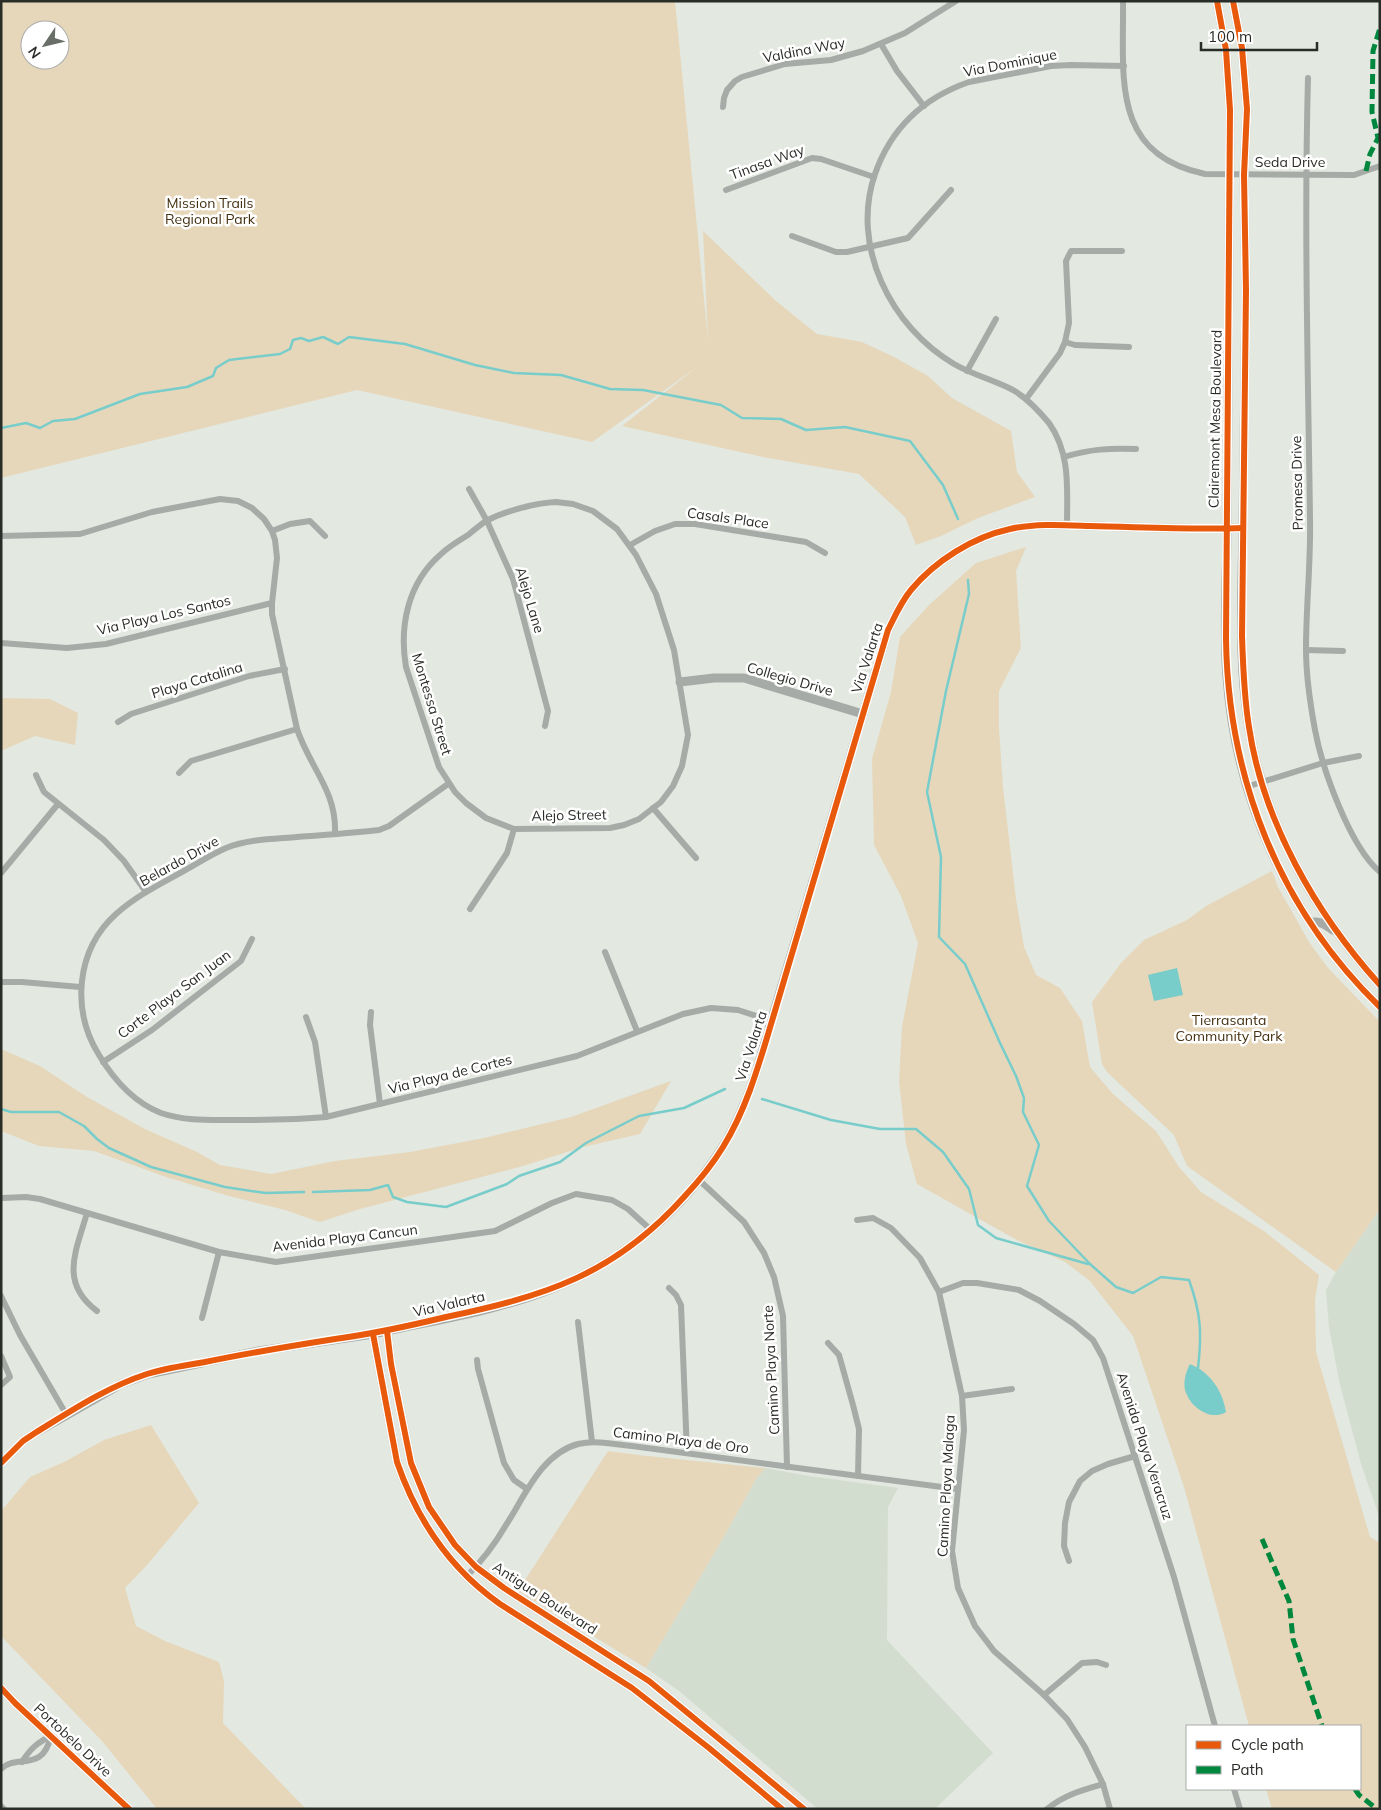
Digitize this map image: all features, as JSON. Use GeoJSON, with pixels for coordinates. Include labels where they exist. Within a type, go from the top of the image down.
{"type":"FeatureCollection","features":[{"type":"Feature","properties":{"kind":"main road","name":"Via Valarta"},"geometry":{"type":"LineString","coordinates":[[373,1334],[520,1300],[557,1287],[602,1266],[620,1255],[651,1230],[700,1180],[723,1147],[742,1109],[755,1076],[888,630],[900,606],[911,590],[933,569],[974,541],[1009,529],[1029,526],[1243,528]]}},
{"type":"Feature","properties":{"kind":"main road","name":"Clairemont Mesa Boulevard"},"geometry":{"type":"LineString","coordinates":[[1226,528],[1227,677],[1234,729],[1246,786],[1273,856],[1293,894],[1330,950],[1367,995],[1380,1007]]}},
{"type":"Feature","properties":{"kind":"main road","name":"Clairemont Mesa Boulevard"},"geometry":{"type":"LineString","coordinates":[[1243,528],[1243,668],[1249,728],[1262,782],[1288,849],[1307,886],[1337,933],[1380,984]]}},
{"type":"Feature","properties":{"kind":"main road"},"geometry":{"type":"LineString","coordinates":[[1311,923],[1315,922],[1326,925],[1337,933]]}},
{"type":"Feature","properties":{"kind":"main road","name":"Antigua Boulevard"},"geometry":{"type":"LineString","coordinates":[[386,1331],[411,1463],[429,1507],[454,1545],[476,1567],[540,1612],[649,1681],[804,1809]]}},
{"type":"Feature","properties":{"kind":"main road","name":"Antigua Boulevard"},"geometry":{"type":"LineString","coordinates":[[373,1334],[397,1462],[403,1478],[416,1508],[434,1538],[466,1577],[500,1604],[622,1681],[718,1755],[782,1809]]}},
{"type":"Feature","properties":{"kind":"main road"},"geometry":{"type":"LineString","coordinates":[[622,1681],[629,1675],[636,1673]]}},
{"type":"Feature","properties":{"kind":"main road"},"geometry":{"type":"LineString","coordinates":[[718,1755],[727,1756],[738,1753]]}},
{"type":"Feature","properties":{"kind":"street","name":"Valdina Way"},"geometry":{"type":"LineString","coordinates":[[723,107],[727,90],[742,76],[785,64],[831,60],[863,52],[905,34],[956,1]]}},
{"type":"Feature","properties":{"kind":"street","name":"Seda Drive"},"geometry":{"type":"LineString","coordinates":[[1123,1],[1125,97],[1129,114],[1138,133],[1159,157],[1186,170],[1205,174],[1354,175],[1380,166]]}},
{"type":"Feature","properties":{"kind":"street","name":"Clairemont Mesa Boulevard"},"geometry":{"type":"LineString","coordinates":[[1216,1],[1226,50],[1230,110],[1228,174],[1230,290],[1226,528]]}},
{"type":"Feature","properties":{"kind":"street","name":"Clairemont Mesa Boulevard"},"geometry":{"type":"LineString","coordinates":[[1233,1],[1242,48],[1247,109],[1244,175],[1246,290],[1243,528]]}},
{"type":"Feature","properties":{"kind":"street"},"geometry":{"type":"LineString","coordinates":[[881,44],[897,72],[924,106]]}},
{"type":"Feature","properties":{"kind":"street","name":"Via Dominique"},"geometry":{"type":"LineString","coordinates":[[1068,526],[1067,472],[1064,457],[1050,424],[1026,398],[1013,390],[967,371],[933,350],[904,321],[883,286],[870,246],[867,210],[874,177],[881,156],[894,135],[917,110],[957,86],[1051,66],[1070,64],[1124,66]]}},
{"type":"Feature","properties":{"kind":"street","name":"Promesa Drive"},"geometry":{"type":"LineString","coordinates":[[1308,78],[1305,175],[1310,529],[1306,650],[1308,679],[1315,730],[1323,763],[1348,826],[1369,863],[1380,872]]}},
{"type":"Feature","properties":{"kind":"street","name":"Tinasa Way"},"geometry":{"type":"LineString","coordinates":[[726,190],[812,158],[821,159],[874,177]]}},
{"type":"Feature","properties":{"kind":"street"},"geometry":{"type":"LineString","coordinates":[[792,236],[836,252],[847,252],[908,238],[951,190]]}},
{"type":"Feature","properties":{"kind":"street"},"geometry":{"type":"LineString","coordinates":[[1026,398],[1060,353],[1065,342],[1069,323],[1066,261],[1071,251],[1122,251]]}},
{"type":"Feature","properties":{"kind":"street"},"geometry":{"type":"LineString","coordinates":[[967,371],[996,319]]}},
{"type":"Feature","properties":{"kind":"street"},"geometry":{"type":"LineString","coordinates":[[1065,342],[1075,345],[1129,347]]}},
{"type":"Feature","properties":{"kind":"street"},"geometry":{"type":"LineString","coordinates":[[1064,457],[1105,448],[1136,449]]}},
{"type":"Feature","properties":{"kind":"street","name":"Alejo Lane"},"geometry":{"type":"LineString","coordinates":[[469,489],[487,521],[513,579],[548,711],[545,726]]}},
{"type":"Feature","properties":{"kind":"street"},"geometry":{"type":"LineString","coordinates":[[1,536],[80,534],[152,512],[220,500],[238,501],[252,508],[264,519],[272,531],[275,540],[277,558],[272,614],[302,745],[330,796],[335,834]]}},
{"type":"Feature","properties":{"kind":"street","name":"Montessa Street"},"geometry":{"type":"LineString","coordinates":[[448,784],[438,767],[406,667],[403,651],[404,622],[416,586],[432,562],[487,521],[530,505],[547,502],[583,507],[602,516],[617,529],[630,545],[656,594],[674,650],[680,682]]}},
{"type":"Feature","properties":{"kind":"street"},"geometry":{"type":"LineString","coordinates":[[272,531],[290,524],[310,521],[325,536]]}},
{"type":"Feature","properties":{"kind":"street","name":"Casals Place"},"geometry":{"type":"LineString","coordinates":[[630,545],[655,531],[675,524],[695,524],[806,542],[825,553]]}},
{"type":"Feature","properties":{"kind":"street","name":"Via Playa Los Santos"},"geometry":{"type":"LineString","coordinates":[[1,643],[67,648],[106,644],[272,603]]}},
{"type":"Feature","properties":{"kind":"street"},"geometry":{"type":"LineString","coordinates":[[1306,650],[1343,651]]}},
{"type":"Feature","properties":{"kind":"street","name":"Playa Catalina"},"geometry":{"type":"LineString","coordinates":[[118,722],[131,714],[249,676],[285,669]]}},
{"type":"Feature","properties":{"kind":"street","name":"Collegio Drive"},"geometry":{"type":"LineString","coordinates":[[680,682],[714,678],[744,678],[863,714]]}},
{"type":"Feature","properties":{"kind":"street","name":"Alejo Street"},"geometry":{"type":"LineString","coordinates":[[448,784],[466,804],[480,815],[514,829],[610,828],[631,822],[654,808],[673,786],[685,756],[688,735],[680,682]]}},
{"type":"Feature","properties":{"kind":"street"},"geometry":{"type":"LineString","coordinates":[[179,773],[191,761],[298,729]]}},
{"type":"Feature","properties":{"kind":"street"},"geometry":{"type":"LineString","coordinates":[[1246,786],[1323,763],[1360,756]]}},
{"type":"Feature","properties":{"kind":"street"},"geometry":{"type":"LineString","coordinates":[[36,775],[44,792],[110,847],[124,861],[146,892]]}},
{"type":"Feature","properties":{"kind":"street","name":"Belardo Drive"},"geometry":{"type":"LineString","coordinates":[[130,1094],[120,1085],[94,1047],[84,1020],[80,988],[82,974],[99,933],[116,914],[146,892],[228,847],[253,841],[380,830],[389,826],[448,784]]}},
{"type":"Feature","properties":{"kind":"street"},"geometry":{"type":"LineString","coordinates":[[1,873],[58,804]]}},
{"type":"Feature","properties":{"kind":"street"},"geometry":{"type":"LineString","coordinates":[[654,808],[696,858]]}},
{"type":"Feature","properties":{"kind":"street"},"geometry":{"type":"LineString","coordinates":[[470,909],[507,853],[514,829]]}},
{"type":"Feature","properties":{"kind":"street","name":"Corte Playa San Juan"},"geometry":{"type":"LineString","coordinates":[[103,1062],[152,1030],[241,961],[252,939]]}},
{"type":"Feature","properties":{"kind":"street"},"geometry":{"type":"LineString","coordinates":[[605,952],[637,1031]]}},
{"type":"Feature","properties":{"kind":"street"},"geometry":{"type":"LineString","coordinates":[[1,982],[22,982],[80,988]]}},
{"type":"Feature","properties":{"kind":"street","name":"Via Playa de Cortes"},"geometry":{"type":"LineString","coordinates":[[130,1094],[144,1105],[161,1113],[180,1118],[206,1120],[293,1120],[326,1117],[577,1056],[683,1014],[711,1008],[738,1010],[772,1020]]}},
{"type":"Feature","properties":{"kind":"street"},"geometry":{"type":"LineString","coordinates":[[371,1012],[370,1025],[380,1104]]}},
{"type":"Feature","properties":{"kind":"street"},"geometry":{"type":"LineString","coordinates":[[306,1017],[316,1042],[326,1117]]}},
{"type":"Feature","properties":{"kind":"street","name":"Camino Playa Norte"},"geometry":{"type":"LineString","coordinates":[[700,1180],[744,1222],[761,1248],[774,1277],[783,1316],[787,1467]]}},
{"type":"Feature","properties":{"kind":"street","name":"Avenida Playa Cancun"},"geometry":{"type":"LineString","coordinates":[[1,1198],[26,1197],[40,1199],[220,1252],[276,1262],[495,1231],[552,1203],[576,1194],[612,1200],[628,1209],[651,1230]]}},
{"type":"Feature","properties":{"kind":"street"},"geometry":{"type":"LineString","coordinates":[[87,1213],[74,1259],[73,1276],[79,1294],[86,1303],[97,1311]]}},
{"type":"Feature","properties":{"kind":"street","name":"Camino Playa Malaga"},"geometry":{"type":"LineString","coordinates":[[857,1220],[873,1218],[891,1228],[920,1258],[940,1292],[962,1396],[964,1430],[952,1551],[958,1588],[975,1626],[994,1652],[1044,1695],[1067,1719],[1085,1747],[1103,1784],[1110,1809]]}},
{"type":"Feature","properties":{"kind":"street"},"geometry":{"type":"LineString","coordinates":[[202,1318],[220,1252]]}},
{"type":"Feature","properties":{"kind":"street","name":"Avenida Playa Veracruz"},"geometry":{"type":"LineString","coordinates":[[940,1292],[963,1283],[996,1285],[1019,1290],[1040,1301],[1074,1324],[1093,1340],[1103,1358],[1174,1577],[1215,1725]]}},
{"type":"Feature","properties":{"kind":"street"},"geometry":{"type":"LineString","coordinates":[[669,1288],[676,1295],[681,1305],[686,1453]]}},
{"type":"Feature","properties":{"kind":"street"},"geometry":{"type":"LineString","coordinates":[[1,1296],[20,1334],[66,1414],[23,1441],[1,1463]]}},
{"type":"Feature","properties":{"kind":"street"},"geometry":{"type":"LineString","coordinates":[[578,1322],[592,1442]]}},
{"type":"Feature","properties":{"kind":"street","name":"Via Valarta"},"geometry":{"type":"LineString","coordinates":[[66,1414],[121,1384],[148,1374],[259,1351],[373,1334]]}},
{"type":"Feature","properties":{"kind":"street"},"geometry":{"type":"LineString","coordinates":[[828,1343],[839,1355],[859,1429],[858,1476]]}},
{"type":"Feature","properties":{"kind":"street"},"geometry":{"type":"LineString","coordinates":[[1,1356],[10,1377],[1,1385]]}},
{"type":"Feature","properties":{"kind":"street"},"geometry":{"type":"LineString","coordinates":[[477,1360],[504,1463],[514,1480],[527,1489]]}},
{"type":"Feature","properties":{"kind":"street"},"geometry":{"type":"LineString","coordinates":[[962,1396],[1012,1389]]}},
{"type":"Feature","properties":{"kind":"street","name":"Camino Playa de Oro"},"geometry":{"type":"LineString","coordinates":[[466,1577],[476,1567],[506,1526],[527,1489],[543,1466],[562,1451],[592,1442],[733,1458],[787,1467],[957,1489]]}},
{"type":"Feature","properties":{"kind":"street"},"geometry":{"type":"LineString","coordinates":[[1069,1560],[1064,1546],[1065,1523],[1068,1502],[1080,1481],[1092,1471],[1135,1456]]}},
{"type":"Feature","properties":{"kind":"street"},"geometry":{"type":"LineString","coordinates":[[1044,1695],[1082,1663],[1097,1662],[1106,1665]]}},
{"type":"Feature","properties":{"kind":"street","name":"Portobelo Drive"},"geometry":{"type":"LineString","coordinates":[[1,1688],[129,1809]]}},
{"type":"Feature","properties":{"kind":"street"},"geometry":{"type":"LineString","coordinates":[[22,1762],[30,1749],[51,1736]]}},
{"type":"Feature","properties":{"kind":"street"},"geometry":{"type":"LineString","coordinates":[[1,1769],[6,1764],[29,1762],[42,1754],[48,1748],[51,1736]]}},
{"type":"Feature","properties":{"kind":"street"},"geometry":{"type":"LineString","coordinates":[[1047,1809],[1058,1800],[1080,1790],[1103,1784]]}},
{"type":"Feature","properties":{"kind":"street"},"geometry":{"type":"LineString","coordinates":[[1234,1790],[1240,1809]]}},
{"type":"Feature","properties":{"kind":"street"},"geometry":{"type":"LineString","coordinates":[[1,1806],[4,1809]]}},
{"type":"Feature","properties":{"kind":"shaded area"},"geometry":{"type":"Polygon","coordinates":[[[1380,1209],[1380,1519],[1361,1464],[1340,1385],[1329,1328],[1326,1290],[1336,1272],[1380,1209]]]}},
{"type":"Feature","properties":{"kind":"shaded area"},"geometry":{"type":"Polygon","coordinates":[[[765,1468],[898,1488],[888,1507],[887,1640],[993,1753],[935,1809],[818,1809],[679,1691],[646,1668],[756,1479],[765,1468]]]}},
{"type":"Feature","properties":{"kind":"green space","name":"Mission Trails Regional Park"},"geometry":{"type":"Polygon","coordinates":[[[1,1],[675,1],[708,340],[703,231],[776,301],[817,334],[862,342],[894,357],[928,376],[952,398],[1011,431],[1017,472],[1035,497],[978,518],[941,536],[916,545],[905,517],[859,474],[763,457],[622,426],[697,367],[592,442],[357,390],[1,478],[1,1]]]}},
{"type":"Feature","properties":{"kind":"green space"},"geometry":{"type":"Polygon","coordinates":[[[1026,547],[1016,571],[1021,648],[999,691],[999,729],[1003,787],[1016,899],[1024,947],[1036,975],[1060,988],[1082,1021],[1090,1067],[1113,1094],[1156,1131],[1179,1167],[1201,1192],[1264,1231],[1319,1275],[1315,1300],[1316,1352],[1370,1537],[1380,1543],[1380,1809],[1272,1809],[1266,1790],[1361,1790],[1361,1725],[1249,1725],[1184,1487],[1133,1336],[1090,1281],[1065,1262],[1015,1239],[917,1184],[906,1144],[899,1081],[902,1027],[918,943],[901,896],[874,845],[872,759],[891,692],[900,637],[929,605],[976,563],[1026,547]]]}},
{"type":"Feature","properties":{"kind":"green space"},"geometry":{"type":"Polygon","coordinates":[[[1,698],[50,699],[78,713],[75,745],[35,736],[1,751],[1,698]]]}},
{"type":"Feature","properties":{"kind":"green space","name":"Tierrasanta Community Park"},"geometry":{"type":"Polygon","coordinates":[[[1272,871],[1278,887],[1309,942],[1328,968],[1380,1022],[1380,1209],[1336,1272],[1187,1166],[1174,1135],[1107,1072],[1102,1064],[1092,1002],[1121,963],[1144,940],[1187,920],[1206,906],[1272,871]]]}},
{"type":"Feature","properties":{"kind":"green space"},"geometry":{"type":"Polygon","coordinates":[[[1,1049],[40,1066],[87,1097],[145,1129],[197,1152],[220,1165],[271,1174],[335,1161],[410,1152],[484,1138],[571,1117],[671,1081],[640,1134],[583,1147],[523,1166],[360,1209],[320,1222],[285,1210],[166,1177],[94,1151],[39,1146],[1,1131],[1,1049]]]}},
{"type":"Feature","properties":{"kind":"green space"},"geometry":{"type":"Polygon","coordinates":[[[151,1425],[199,1503],[125,1588],[136,1626],[165,1641],[219,1662],[224,1681],[223,1723],[306,1809],[157,1809],[102,1741],[1,1636],[1,1511],[30,1477],[64,1462],[104,1440],[151,1425]]]}},
{"type":"Feature","properties":{"kind":"green space"},"geometry":{"type":"Polygon","coordinates":[[[608,1451],[765,1468],[756,1479],[646,1668],[518,1591],[608,1451]]]}},
{"type":"Feature","properties":{"kind":"water"},"geometry":{"type":"Polygon","coordinates":[[[1177,968],[1183,995],[1154,1001],[1148,975],[1177,968]]]}},
{"type":"Feature","properties":{"kind":"water"},"geometry":{"type":"Polygon","coordinates":[[[1190,1364],[1204,1372],[1214,1383],[1222,1397],[1226,1412],[1215,1415],[1209,1414],[1198,1409],[1190,1400],[1185,1391],[1184,1384],[1190,1364]]]}},
{"type":"Feature","properties":{"kind":"waterway"},"geometry":{"type":"LineString","coordinates":[[1,428],[26,423],[40,428],[53,421],[75,419],[140,394],[187,387],[213,376],[216,368],[229,360],[280,354],[290,349],[293,340],[301,338],[309,341],[323,337],[338,344],[349,337],[405,344],[475,365],[514,373],[561,375],[610,389],[643,390],[721,405],[742,418],[781,419],[806,430],[845,427],[910,441],[943,485],[958,519]]}},
{"type":"Feature","properties":{"kind":"waterway"},"geometry":{"type":"LineString","coordinates":[[968,580],[969,594],[946,691],[927,792],[941,857],[939,937],[965,964],[1016,1076],[1024,1098],[1023,1112],[1039,1145],[1027,1186],[1049,1221],[1090,1264],[1116,1287],[1133,1293],[1161,1277],[1189,1280],[1200,1323],[1198,1368]]}},
{"type":"Feature","properties":{"kind":"waterway"},"geometry":{"type":"LineString","coordinates":[[313,1192],[370,1190],[388,1185],[393,1197],[407,1202],[446,1207],[507,1184],[519,1176],[560,1162],[586,1143],[639,1116],[684,1108],[725,1089]]}},
{"type":"Feature","properties":{"kind":"waterway"},"geometry":{"type":"LineString","coordinates":[[762,1099],[831,1120],[880,1129],[916,1129],[943,1152],[969,1189],[978,1225],[996,1238],[1088,1264]]}},
{"type":"Feature","properties":{"kind":"waterway"},"geometry":{"type":"LineString","coordinates":[[1,1109],[11,1112],[59,1112],[84,1126],[109,1148],[151,1167],[225,1187],[265,1193],[304,1192]]}},
{"type":"Feature","properties":{"kind":"marked path"},"geometry":{"type":"LineString","coordinates":[[1366,171],[1370,154],[1378,138],[1372,112],[1373,51],[1380,28]]}},
{"type":"Feature","properties":{"kind":"marked path"},"geometry":{"type":"LineString","coordinates":[[1262,1539],[1289,1601],[1293,1639],[1322,1725]]}},
{"type":"Feature","properties":{"kind":"marked path"},"geometry":{"type":"LineString","coordinates":[[1356,1790],[1359,1795],[1377,1809]]}},
{"type":"Feature","properties":{"kind":"cycle path"},"geometry":{"type":"LineString","coordinates":[[1217,1],[1226,50],[1230,110],[1226,639],[1229,691],[1237,741],[1249,791],[1266,838],[1287,884],[1314,928],[1344,969],[1380,1007]]}},
{"type":"Feature","properties":{"kind":"cycle path"},"geometry":{"type":"LineString","coordinates":[[1233,1],[1242,48],[1247,109],[1244,175],[1246,290],[1242,636],[1247,716],[1256,762],[1266,797],[1296,865],[1334,928],[1380,985]]}},
{"type":"Feature","properties":{"kind":"cycle path"},"geometry":{"type":"LineString","coordinates":[[1,1463],[23,1441],[90,1400],[132,1379],[161,1370],[391,1330],[482,1309],[546,1290],[576,1278],[604,1264],[631,1246],[658,1224],[705,1173],[723,1147],[746,1101],[767,1037],[888,630],[901,604],[911,590],[931,569],[969,544],[996,533],[1020,527],[1050,525],[1186,529],[1243,528]]}},
{"type":"Feature","properties":{"kind":"cycle path"},"geometry":{"type":"LineString","coordinates":[[387,1331],[391,1364],[411,1463],[429,1507],[455,1545],[476,1567],[504,1588],[649,1681],[804,1809]]}},
{"type":"Feature","properties":{"kind":"cycle path"},"geometry":{"type":"LineString","coordinates":[[373,1334],[397,1462],[414,1504],[450,1559],[465,1575],[500,1604],[632,1688],[709,1748],[782,1809]]}},
{"type":"Feature","properties":{"kind":"cycle path"},"geometry":{"type":"LineString","coordinates":[[1,1688],[129,1809]]}}]}
